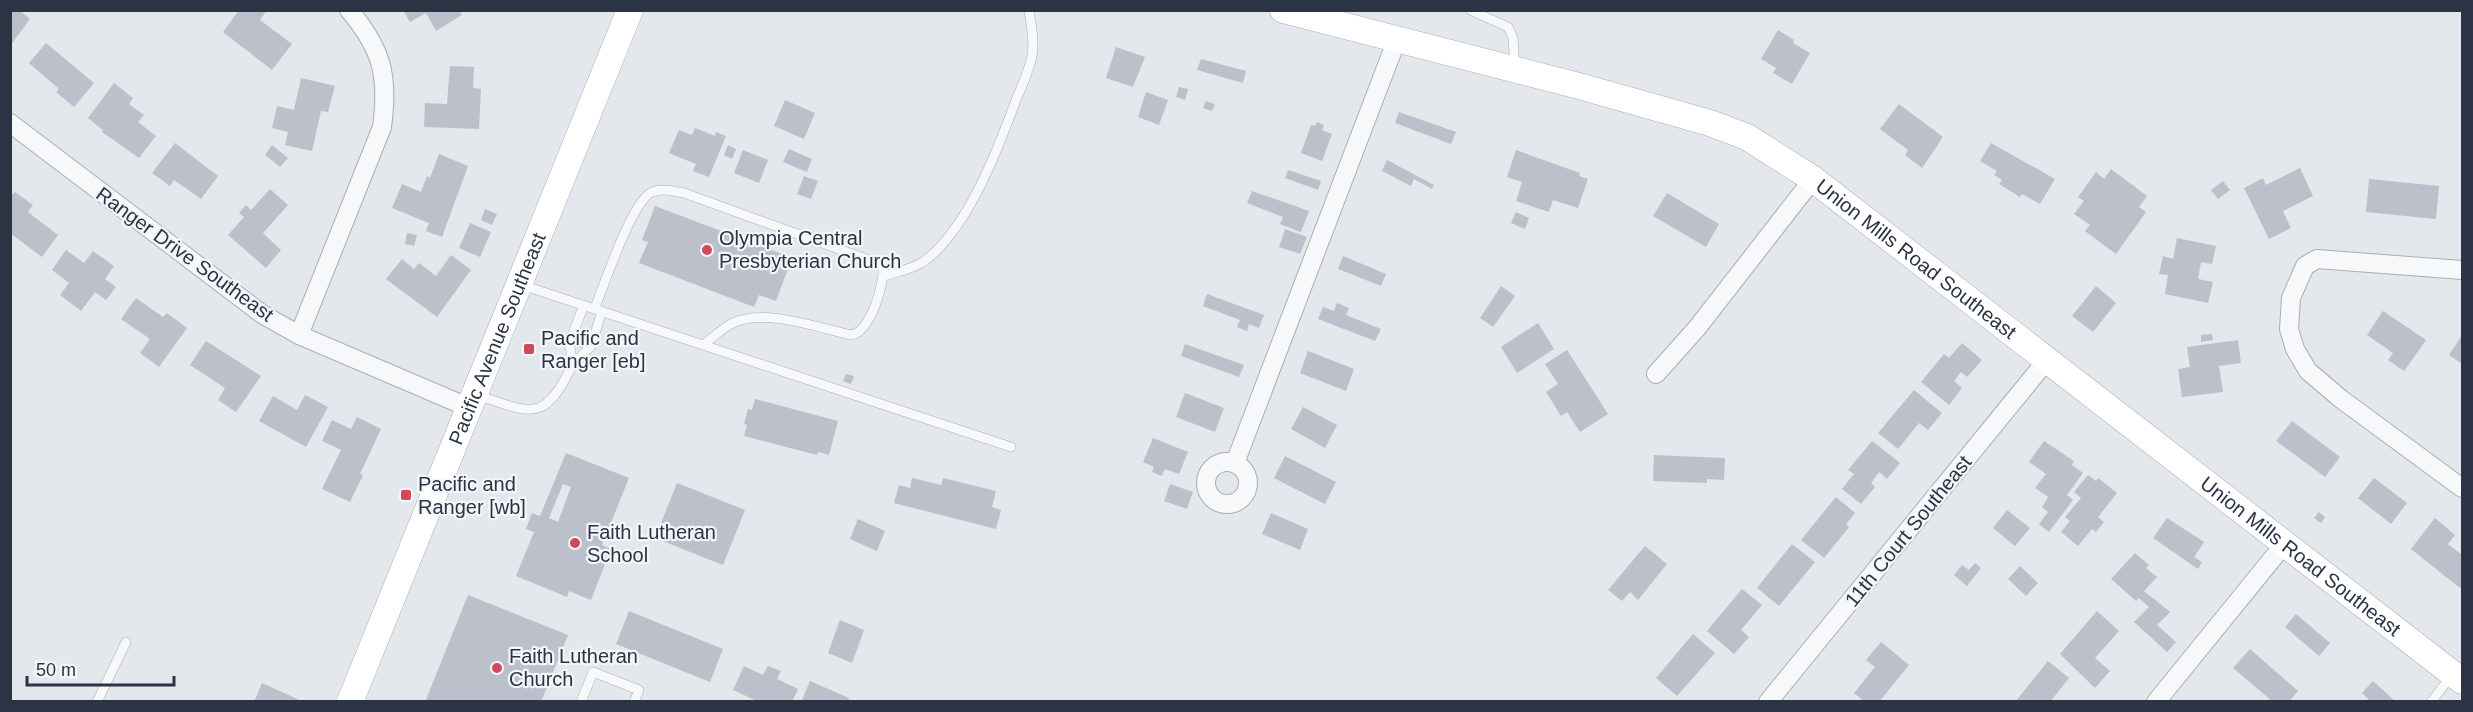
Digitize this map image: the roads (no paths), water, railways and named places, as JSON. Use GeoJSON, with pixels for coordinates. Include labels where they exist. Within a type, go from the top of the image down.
{"type":"FeatureCollection","features":[{"type":"Feature","properties":{"kind":"street"},"geometry":{"type":"LineString","coordinates":[[299,335],[382,126],[384,106],[382,73],[376,47],[366,30],[349,10]]}},
{"type":"Feature","properties":{"kind":"street","name":"Pacific Avenue Southeast"},"geometry":{"type":"LineString","coordinates":[[350,702],[630,10]]}},
{"type":"Feature","properties":{"kind":"street","name":"Union Mills Road Southeast"},"geometry":{"type":"LineString","coordinates":[[1282,10],[1710,123],[1747,138],[1813,179],[2458,677]]}},
{"type":"Feature","properties":{"kind":"street"},"geometry":{"type":"LineString","coordinates":[[1236,463],[1397,39]]}},
{"type":"Feature","properties":{"kind":"street","name":"Ranger Drive Southeast"},"geometry":{"type":"LineString","coordinates":[[10,123],[242,301],[299,335],[472,401]]}},
{"type":"Feature","properties":{"kind":"street"},"geometry":{"type":"LineString","coordinates":[[1656,374],[1697,328],[1813,179]]}},
{"type":"Feature","properties":{"kind":"street"},"geometry":{"type":"LineString","coordinates":[[2463,270],[2317,259],[2305,266],[2298,278],[2291,298],[2289,328],[2295,349],[2308,371],[2341,399],[2463,488]]}},
{"type":"Feature","properties":{"kind":"street","name":"11th Court Southeast"},"geometry":{"type":"LineString","coordinates":[[1768,702],[2047,360]]}},
{"type":"Feature","properties":{"kind":"street"},"geometry":{"type":"LineString","coordinates":[[2156,702],[2286,543]]}},
{"type":"Feature","properties":{"kind":"lane"},"geometry":{"type":"LineString","coordinates":[[884,276],[922,262],[939,248],[976,193],[1009,120],[1032,59],[1029,10]]}},
{"type":"Feature","properties":{"kind":"lane"},"geometry":{"type":"LineString","coordinates":[[1470,10],[1508,27],[1513,39],[1515,70]]}},
{"type":"Feature","properties":{"kind":"lane"},"geometry":{"type":"LineString","coordinates":[[472,401],[524,411],[544,405],[557,395],[573,364],[591,346],[599,310],[631,218],[640,202],[652,192],[662,190],[684,193],[878,261],[883,265],[884,276],[867,325],[857,333],[852,335],[782,319],[756,319],[732,324],[703,345]]}},
{"type":"Feature","properties":{"kind":"lane"},"geometry":{"type":"LineString","coordinates":[[519,284],[1011,447]]}},
{"type":"Feature","properties":{"kind":"lane"},"geometry":{"type":"LineString","coordinates":[[573,364],[568,343],[584,305]]}},
{"type":"Feature","properties":{"kind":"lane"},"geometry":{"type":"LineString","coordinates":[[97,702],[126,642]]}},
{"type":"Feature","properties":{"kind":"lane"},"geometry":{"type":"LineString","coordinates":[[581,702],[593,672],[639,690],[634,702]]}},
{"type":"Feature","properties":{"kind":"lane"},"geometry":{"type":"LineString","coordinates":[[2431,702],[2458,677]]}},
{"type":"Feature","properties":{"kind":"place","name":"Olympia Central Presbyterian Church"},"geometry":{"type":"Point","coordinates":[707,250]}},
{"type":"Feature","properties":{"kind":"place","name":"Pacific and Ranger [eb]"},"geometry":{"type":"Point","coordinates":[529,349]}},
{"type":"Feature","properties":{"kind":"place","name":"Pacific and Ranger [wb]"},"geometry":{"type":"Point","coordinates":[406,495]}},
{"type":"Feature","properties":{"kind":"place","name":"Faith Lutheran School"},"geometry":{"type":"Point","coordinates":[575,543]}},
{"type":"Feature","properties":{"kind":"place","name":"Faith Lutheran Church"},"geometry":{"type":"Point","coordinates":[497,668]}}]}
